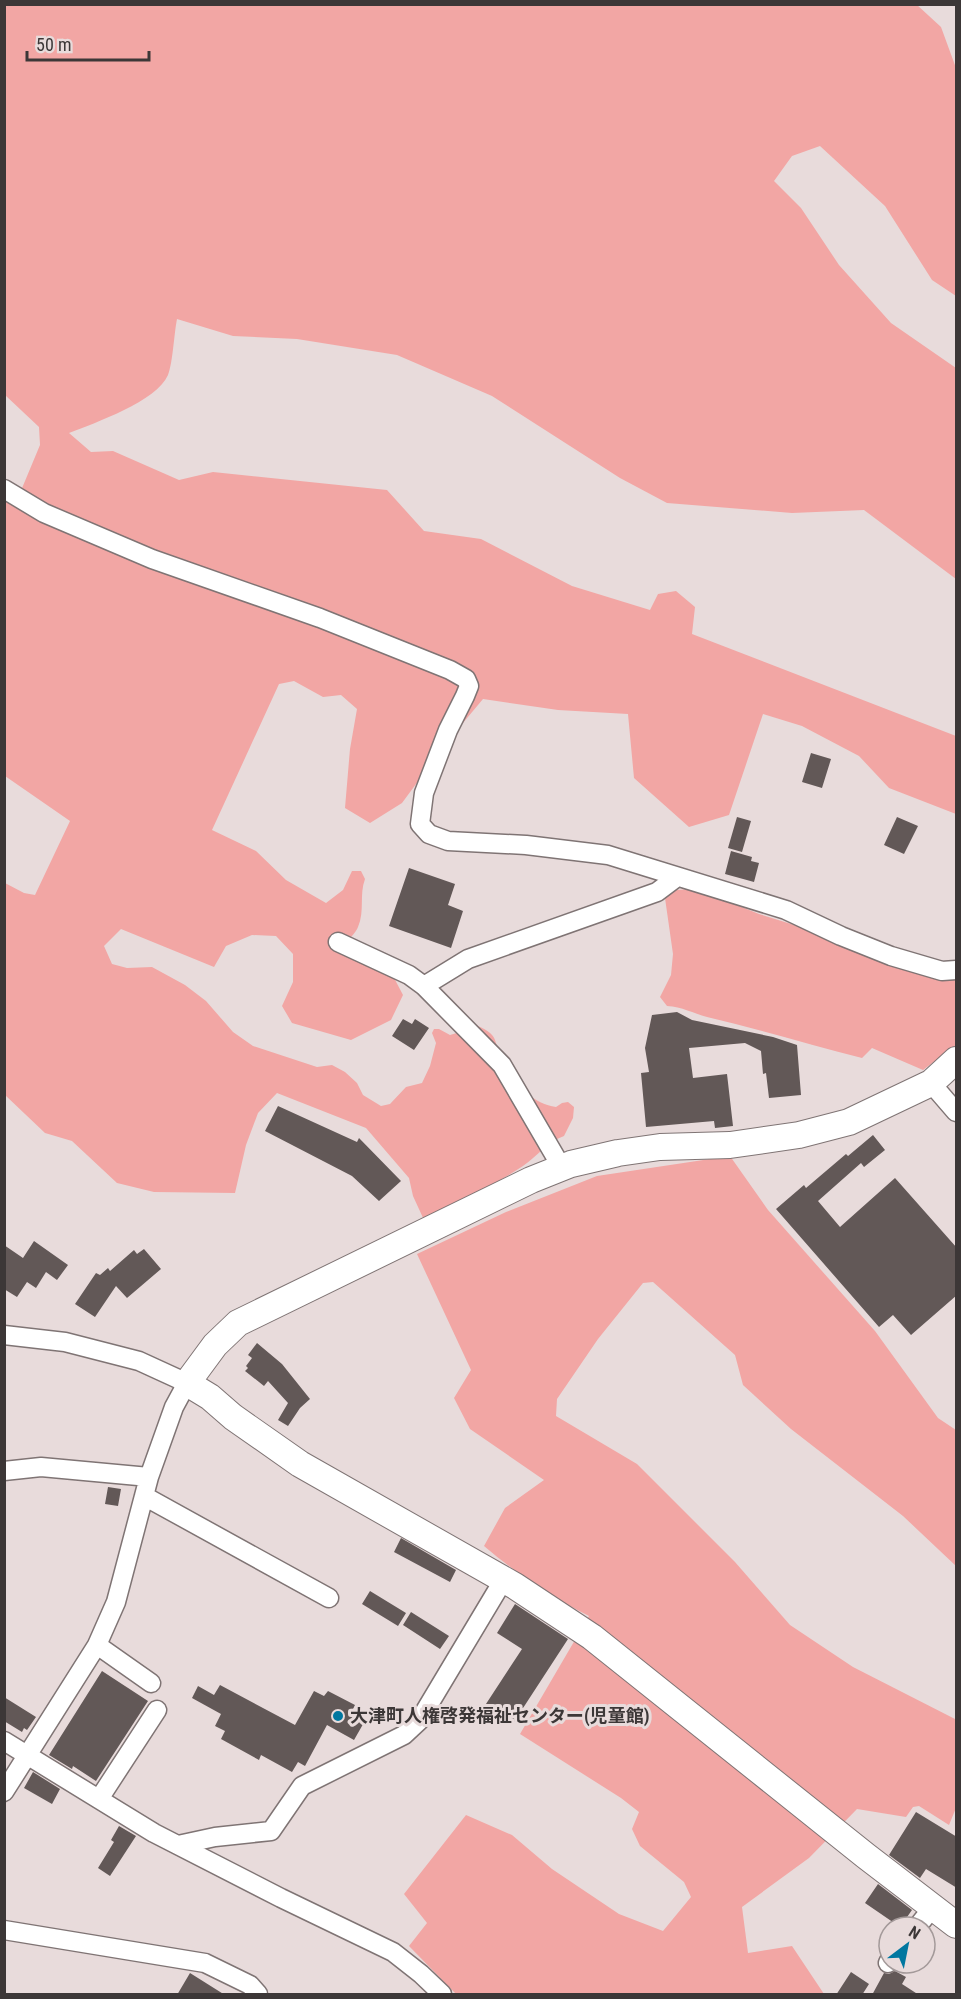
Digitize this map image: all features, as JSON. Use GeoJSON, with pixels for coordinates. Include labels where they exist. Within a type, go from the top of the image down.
{"type":"FeatureCollection","features":[{"type":"Feature","properties":{"kind":"street"},"geometry":{"type":"LineString","coordinates":[[4,489],[44,513],[152,559],[320,618],[450,670],[466,679],[469,686],[448,730],[424,793],[420,824],[429,834],[447,841],[526,845],[608,855],[786,910],[891,956],[942,971],[957,970]]}},
{"type":"Feature","properties":{"kind":"street"},"geometry":{"type":"LineString","coordinates":[[424,986],[468,959],[657,892],[677,877]]}},
{"type":"Feature","properties":{"kind":"street"},"geometry":{"type":"LineString","coordinates":[[338,942],[409,975],[424,986],[502,1065],[561,1168]]}},
{"type":"Feature","properties":{"kind":"street"},"geometry":{"type":"LineString","coordinates":[[4,1792],[97,1645],[116,1602],[149,1477],[174,1407],[187,1383],[215,1345],[238,1323],[531,1180],[561,1168],[618,1153],[660,1147],[730,1145],[799,1135],[849,1122],[931,1083],[957,1060]]}},
{"type":"Feature","properties":{"kind":"street"},"geometry":{"type":"LineString","coordinates":[[931,1083],[957,1112]]}},
{"type":"Feature","properties":{"kind":"street"},"geometry":{"type":"LineString","coordinates":[[4,1335],[65,1342],[139,1361],[210,1396],[233,1417],[300,1464],[504,1579],[592,1637],[957,1925]]}},
{"type":"Feature","properties":{"kind":"street"},"geometry":{"type":"LineString","coordinates":[[4,1471],[41,1467],[149,1477]]}},
{"type":"Feature","properties":{"kind":"street"},"geometry":{"type":"LineString","coordinates":[[144,1496],[329,1598]]}},
{"type":"Feature","properties":{"kind":"street"},"geometry":{"type":"LineString","coordinates":[[178,1845],[215,1837],[271,1831],[302,1786],[404,1735],[419,1721],[504,1579]]}},
{"type":"Feature","properties":{"kind":"street"},"geometry":{"type":"LineString","coordinates":[[97,1645],[151,1683]]}},
{"type":"Feature","properties":{"kind":"street"},"geometry":{"type":"LineString","coordinates":[[99,1799],[157,1710]]}},
{"type":"Feature","properties":{"kind":"street"},"geometry":{"type":"LineString","coordinates":[[4,1741],[178,1845],[393,1952],[421,1974],[442,1995]]}},
{"type":"Feature","properties":{"kind":"street"},"geometry":{"type":"LineString","coordinates":[[927,1915],[933,1907]]}},
{"type":"Feature","properties":{"kind":"street"},"geometry":{"type":"LineString","coordinates":[[4,1930],[205,1963],[250,1985],[258,1995]]}},
{"type":"Feature","properties":{"kind":"shaded area"},"geometry":{"type":"Polygon","coordinates":[[[916,4],[941,27],[956,68],[956,296],[932,280],[885,206],[820,146],[792,156],[774,181],[801,208],[839,265],[891,323],[956,368],[956,579],[864,510],[792,513],[667,503],[620,478],[492,396],[397,355],[297,339],[233,336],[177,319],[170,369],[162,385],[152,394],[124,410],[69,433],[91,452],[113,451],[179,480],[213,472],[387,490],[424,531],[481,539],[572,586],[650,610],[658,594],[676,591],[695,607],[692,634],[956,736],[956,814],[889,788],[859,756],[802,726],[763,714],[729,815],[689,827],[634,778],[628,714],[558,710],[483,699],[447,742],[402,803],[370,823],[345,808],[350,749],[357,709],[341,695],[323,697],[294,681],[279,684],[212,830],[256,851],[286,880],[326,903],[343,890],[352,871],[361,871],[365,879],[360,921],[356,931],[347,942],[392,974],[403,995],[391,1020],[351,1040],[292,1023],[282,1006],[293,982],[293,954],[276,936],[252,935],[226,946],[214,967],[121,929],[104,946],[112,964],[127,968],[152,967],[185,985],[206,1001],[233,1032],[253,1046],[317,1067],[332,1065],[345,1072],[357,1083],[363,1095],[381,1106],[390,1104],[406,1087],[422,1083],[430,1066],[436,1043],[432,1033],[434,1029],[450,1035],[460,1032],[467,1023],[477,1025],[493,1037],[499,1053],[521,1088],[546,1105],[556,1107],[568,1102],[574,1107],[573,1118],[564,1136],[552,1142],[511,1174],[424,1220],[413,1196],[409,1178],[366,1128],[277,1093],[258,1113],[246,1145],[235,1193],[154,1192],[117,1183],[72,1141],[45,1133],[5,1095],[5,883],[24,893],[35,895],[70,821],[5,776],[4,496],[15,505],[40,445],[39,427],[5,395],[5,5],[916,4]]]}},
{"type":"Feature","properties":{"kind":"shaded area"},"geometry":{"type":"Polygon","coordinates":[[[690,889],[759,914],[956,975],[956,1045],[923,1070],[872,1048],[862,1058],[667,1006],[660,997],[671,975],[673,954],[664,891],[690,889]]]}},
{"type":"Feature","properties":{"kind":"shaded area"},"geometry":{"type":"Polygon","coordinates":[[[730,1156],[768,1210],[875,1331],[938,1418],[956,1430],[956,1566],[903,1516],[791,1429],[743,1385],[735,1355],[653,1282],[643,1283],[598,1339],[557,1399],[556,1416],[637,1464],[735,1562],[790,1625],[853,1667],[955,1719],[956,1808],[949,1825],[919,1806],[913,1807],[906,1817],[857,1809],[809,1858],[742,1907],[748,1953],[792,1946],[824,1994],[456,1994],[409,1946],[427,1923],[404,1894],[466,1815],[512,1835],[552,1869],[619,1914],[663,1931],[691,1897],[684,1882],[640,1846],[632,1829],[639,1812],[621,1798],[520,1734],[589,1616],[535,1584],[484,1546],[505,1508],[544,1480],[470,1429],[454,1398],[471,1370],[417,1254],[506,1212],[597,1176],[730,1156]]]}},
{"type":"Feature","properties":{"kind":"building"},"geometry":{"type":"Polygon","coordinates":[[[811,753],[831,759],[822,788],[802,782],[811,753]]]}},
{"type":"Feature","properties":{"kind":"building"},"geometry":{"type":"Polygon","coordinates":[[[737,817],[751,821],[742,852],[728,848],[737,817]]]}},
{"type":"Feature","properties":{"kind":"building"},"geometry":{"type":"Polygon","coordinates":[[[897,817],[918,826],[904,854],[884,845],[897,817]]]}},
{"type":"Feature","properties":{"kind":"building"},"geometry":{"type":"Polygon","coordinates":[[[731,851],[752,857],[751,861],[759,863],[754,882],[725,874],[731,851]]]}},
{"type":"Feature","properties":{"kind":"building"},"geometry":{"type":"Polygon","coordinates":[[[409,868],[455,884],[448,905],[463,911],[451,948],[389,926],[409,868]]]}},
{"type":"Feature","properties":{"kind":"building"},"geometry":{"type":"Polygon","coordinates":[[[677,1012],[692,1020],[773,1037],[797,1045],[801,1095],[769,1098],[766,1073],[763,1074],[761,1051],[745,1043],[689,1048],[693,1078],[727,1074],[733,1126],[715,1128],[714,1121],[646,1127],[641,1073],[649,1072],[645,1048],[652,1015],[677,1012]]]}},
{"type":"Feature","properties":{"kind":"building"},"geometry":{"type":"Polygon","coordinates":[[[403,1019],[412,1024],[415,1019],[429,1028],[414,1050],[392,1036],[403,1019]]]}},
{"type":"Feature","properties":{"kind":"building"},"geometry":{"type":"Polygon","coordinates":[[[278,1106],[357,1142],[359,1138],[401,1181],[379,1201],[352,1176],[265,1131],[278,1106]]]}},
{"type":"Feature","properties":{"kind":"building"},"geometry":{"type":"Polygon","coordinates":[[[873,1135],[885,1150],[864,1167],[861,1163],[818,1201],[840,1227],[895,1178],[957,1248],[957,1295],[911,1335],[893,1315],[879,1327],[776,1209],[804,1185],[806,1188],[846,1154],[848,1156],[873,1135]]]}},
{"type":"Feature","properties":{"kind":"building"},"geometry":{"type":"Polygon","coordinates":[[[34,1241],[68,1265],[57,1280],[46,1272],[36,1288],[27,1282],[17,1297],[4,1289],[4,1245],[23,1258],[34,1241]]]}},
{"type":"Feature","properties":{"kind":"building"},"geometry":{"type":"Polygon","coordinates":[[[144,1249],[161,1269],[127,1298],[116,1286],[95,1317],[75,1304],[96,1273],[100,1275],[108,1268],[110,1271],[134,1250],[137,1254],[144,1249]]]}},
{"type":"Feature","properties":{"kind":"building"},"geometry":{"type":"Polygon","coordinates":[[[257,1343],[282,1364],[310,1399],[300,1408],[288,1426],[278,1420],[288,1403],[268,1381],[264,1386],[245,1371],[252,1358],[248,1355],[257,1343]]]}},
{"type":"Feature","properties":{"kind":"building"},"geometry":{"type":"Polygon","coordinates":[[[108,1487],[121,1489],[118,1506],[105,1504],[108,1487]]]}},
{"type":"Feature","properties":{"kind":"building"},"geometry":{"type":"Polygon","coordinates":[[[401,1538],[456,1570],[450,1582],[394,1552],[401,1538]]]}},
{"type":"Feature","properties":{"kind":"building"},"geometry":{"type":"Polygon","coordinates":[[[370,1591],[406,1613],[398,1626],[362,1604],[370,1591]]]}},
{"type":"Feature","properties":{"kind":"building"},"geometry":{"type":"Polygon","coordinates":[[[515,1604],[568,1639],[512,1725],[484,1707],[522,1649],[497,1633],[515,1604]]]}},
{"type":"Feature","properties":{"kind":"building"},"geometry":{"type":"Polygon","coordinates":[[[411,1612],[449,1636],[440,1649],[403,1625],[411,1612]]]}},
{"type":"Feature","properties":{"kind":"building"},"geometry":{"type":"Polygon","coordinates":[[[102,1671],[148,1701],[96,1781],[73,1766],[72,1769],[49,1755],[102,1671]]]}},
{"type":"Feature","properties":{"kind":"building"},"geometry":{"type":"Polygon","coordinates":[[[220,1685],[295,1725],[314,1691],[324,1696],[328,1691],[355,1705],[352,1711],[366,1719],[354,1740],[327,1725],[305,1766],[298,1762],[292,1772],[261,1755],[259,1760],[221,1739],[225,1731],[215,1726],[221,1714],[192,1698],[198,1686],[214,1695],[220,1685]]]}},
{"type":"Feature","properties":{"kind":"building"},"geometry":{"type":"Polygon","coordinates":[[[4,1697],[36,1717],[27,1730],[24,1728],[22,1732],[4,1721],[4,1697]]]}},
{"type":"Feature","properties":{"kind":"building"},"geometry":{"type":"Polygon","coordinates":[[[33,1772],[60,1789],[52,1804],[24,1788],[33,1772]]]}},
{"type":"Feature","properties":{"kind":"building"},"geometry":{"type":"Polygon","coordinates":[[[916,1812],[957,1837],[957,1888],[926,1869],[920,1878],[889,1855],[916,1812]]]}},
{"type":"Feature","properties":{"kind":"building"},"geometry":{"type":"Polygon","coordinates":[[[119,1826],[136,1836],[110,1876],[98,1868],[114,1842],[111,1840],[119,1826]]]}},
{"type":"Feature","properties":{"kind":"building"},"geometry":{"type":"Polygon","coordinates":[[[878,1884],[912,1910],[908,1915],[882,1915],[865,1903],[878,1884]]]}},
{"type":"Feature","properties":{"kind":"building"},"geometry":{"type":"Polygon","coordinates":[[[851,1972],[869,1984],[862,1995],[836,1995],[851,1972]]]}},
{"type":"Feature","properties":{"kind":"building"},"geometry":{"type":"Polygon","coordinates":[[[190,1973],[225,1995],[177,1995],[190,1973]]]}},
{"type":"Feature","properties":{"kind":"building"},"geometry":{"type":"Polygon","coordinates":[[[883,1975],[902,1975],[906,1977],[902,1984],[919,1995],[872,1995],[883,1975]]]}},
{"type":"Feature","properties":{"kind":"place","name":"大津町人権啓発福祉センター(児童館)"},"geometry":{"type":"Point","coordinates":[338,1716]}}]}
